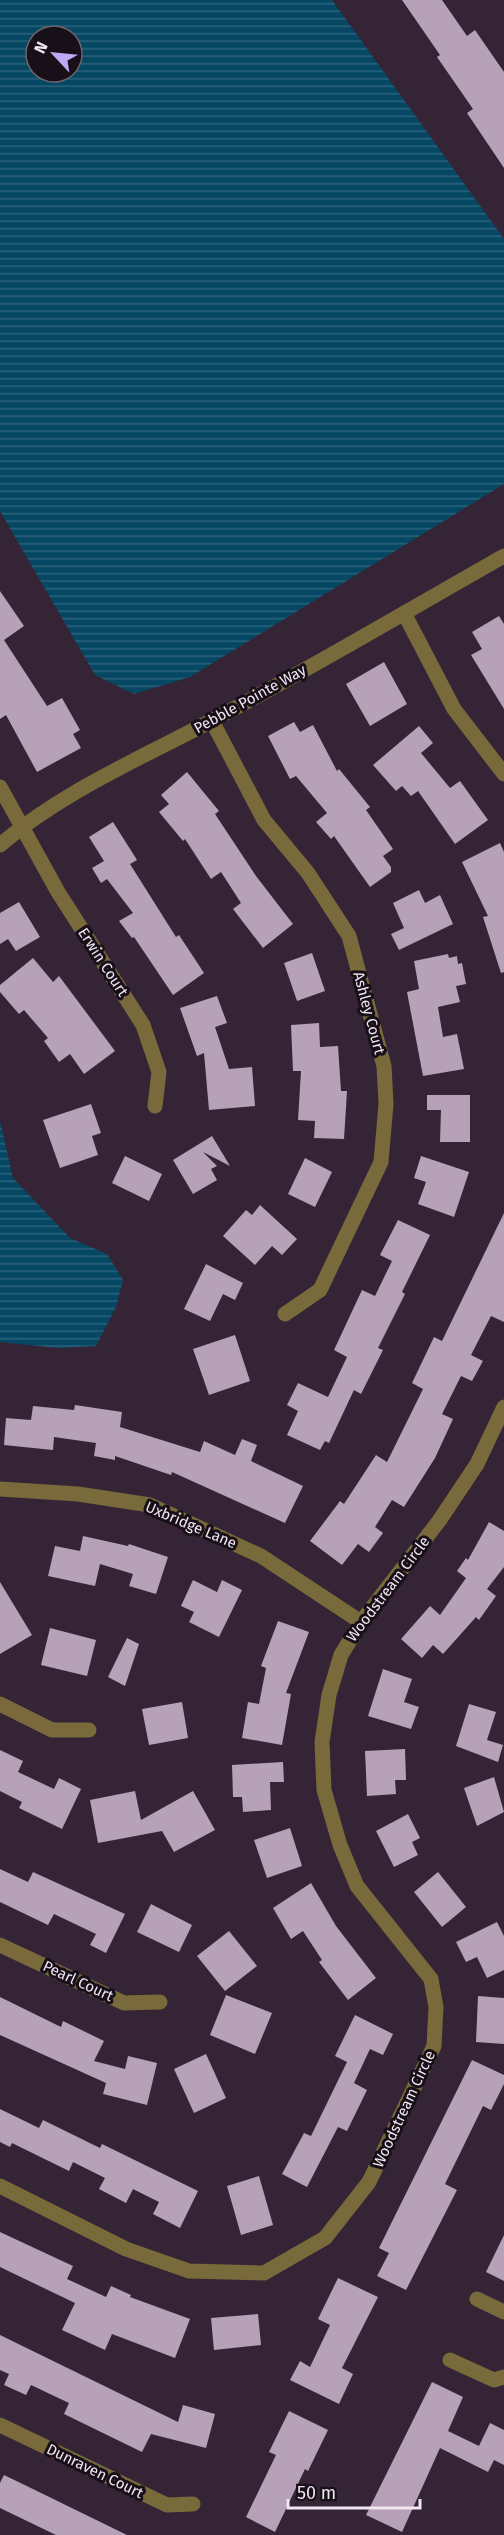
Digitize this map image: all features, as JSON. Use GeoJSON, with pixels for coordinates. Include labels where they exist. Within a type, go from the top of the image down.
{"type":"FeatureCollection","features":[{"type":"Feature","properties":{"kind":"street","name":"Pebble Pointe Way"},"geometry":{"type":"LineString","coordinates":[[0,845],[21,827],[113,771],[212,721],[504,556]]}},
{"type":"Feature","properties":{"kind":"street"},"geometry":{"type":"LineString","coordinates":[[404,613],[454,709],[504,774]]}},
{"type":"Feature","properties":{"kind":"street","name":"Ashley Court"},"geometry":{"type":"LineString","coordinates":[[212,721],[264,820],[308,873],[349,936],[384,1066],[386,1104],[381,1162],[320,1290],[285,1314]]}},
{"type":"Feature","properties":{"kind":"street","name":"Erwin Court"},"geometry":{"type":"LineString","coordinates":[[0,787],[58,892],[143,1025],[159,1072],[155,1106]]}},
{"type":"Feature","properties":{"kind":"street","name":"Woodstream Circle"},"geometry":{"type":"LineString","coordinates":[[0,2186],[126,2249],[189,2271],[264,2273],[325,2238],[369,2182],[434,2046],[436,2007],[431,1979],[357,1886],[340,1845],[324,1790],[322,1742],[329,1695],[341,1655],[361,1622],[439,1521],[477,1464],[504,1407]]}},
{"type":"Feature","properties":{"kind":"street","name":"Uxbridge Lane"},"geometry":{"type":"LineString","coordinates":[[0,1489],[78,1494],[150,1504],[261,1556],[361,1622]]}},
{"type":"Feature","properties":{"kind":"street"},"geometry":{"type":"LineString","coordinates":[[0,1704],[52,1730],[88,1730]]}},
{"type":"Feature","properties":{"kind":"street","name":"Pearl Court"},"geometry":{"type":"LineString","coordinates":[[0,1945],[124,2003],[160,2002]]}},
{"type":"Feature","properties":{"kind":"street"},"geometry":{"type":"LineString","coordinates":[[477,2299],[504,2312]]}},
{"type":"Feature","properties":{"kind":"street"},"geometry":{"type":"LineString","coordinates":[[450,2360],[494,2380],[504,2378]]}},
{"type":"Feature","properties":{"kind":"street","name":"Dunraven Court"},"geometry":{"type":"LineString","coordinates":[[0,2425],[167,2505],[193,2504]]}},
{"type":"Feature","properties":{"kind":"water"},"geometry":{"type":"Polygon","coordinates":[[[0,0],[332,0],[504,239],[504,484],[190,677],[134,694],[95,675],[0,511],[0,0]]]}},
{"type":"Feature","properties":{"kind":"water"},"geometry":{"type":"Polygon","coordinates":[[[0,1121],[13,1178],[70,1238],[107,1254],[123,1280],[116,1307],[96,1346],[58,1348],[0,1342],[0,1121]]]}},
{"type":"Feature","properties":{"kind":"building"},"geometry":{"type":"Polygon","coordinates":[[[402,0],[442,0],[467,36],[475,30],[504,72],[504,168],[467,113],[473,109],[437,57],[440,55],[402,0]]]}},
{"type":"Feature","properties":{"kind":"building"},"geometry":{"type":"Polygon","coordinates":[[[0,591],[24,626],[4,640],[47,706],[62,698],[80,730],[73,734],[81,748],[37,772],[6,715],[0,719],[0,591]]]}},
{"type":"Feature","properties":{"kind":"building"},"geometry":{"type":"Polygon","coordinates":[[[499,616],[504,624],[504,709],[471,655],[482,649],[472,632],[499,616]]]}},
{"type":"Feature","properties":{"kind":"building"},"geometry":{"type":"Polygon","coordinates":[[[384,662],[407,704],[370,726],[346,684],[384,662]]]}},
{"type":"Feature","properties":{"kind":"building"},"geometry":{"type":"Polygon","coordinates":[[[294,722],[300,732],[313,725],[337,771],[339,769],[370,807],[366,810],[393,849],[383,856],[391,867],[391,872],[370,887],[334,836],[331,839],[316,822],[327,813],[296,776],[290,779],[268,736],[294,722]]]}},
{"type":"Feature","properties":{"kind":"building"},"geometry":{"type":"Polygon","coordinates":[[[419,726],[433,743],[421,753],[450,788],[460,781],[488,820],[455,844],[418,791],[411,796],[402,786],[396,791],[373,765],[419,726]]]}},
{"type":"Feature","properties":{"kind":"building"},"geometry":{"type":"Polygon","coordinates":[[[187,772],[219,811],[215,814],[256,876],[293,924],[263,948],[233,909],[241,903],[221,872],[211,879],[185,839],[183,841],[159,812],[169,804],[161,795],[187,772]]]}},
{"type":"Feature","properties":{"kind":"building"},"geometry":{"type":"Polygon","coordinates":[[[113,822],[137,860],[130,864],[176,937],[179,935],[204,973],[173,995],[134,937],[132,938],[119,921],[133,913],[107,879],[101,883],[92,868],[104,861],[89,837],[113,822]]]}},
{"type":"Feature","properties":{"kind":"building"},"geometry":{"type":"Polygon","coordinates":[[[500,843],[504,852],[504,972],[501,973],[483,917],[488,916],[462,862],[500,843]]]}},
{"type":"Feature","properties":{"kind":"building"},"geometry":{"type":"Polygon","coordinates":[[[419,890],[425,903],[440,895],[453,924],[399,950],[391,934],[404,928],[393,903],[419,890]]]}},
{"type":"Feature","properties":{"kind":"building"},"geometry":{"type":"Polygon","coordinates":[[[19,902],[40,937],[16,951],[8,939],[0,944],[0,913],[19,902]]]}},
{"type":"Feature","properties":{"kind":"building"},"geometry":{"type":"Polygon","coordinates":[[[312,953],[325,991],[297,1001],[284,963],[312,953]]]}},
{"type":"Feature","properties":{"kind":"building"},"geometry":{"type":"Polygon","coordinates":[[[448,954],[449,958],[457,956],[458,964],[462,963],[466,984],[456,986],[460,1002],[438,1007],[443,1037],[457,1034],[464,1069],[423,1076],[407,992],[419,989],[414,961],[448,954]]]}},
{"type":"Feature","properties":{"kind":"building"},"geometry":{"type":"Polygon","coordinates":[[[33,958],[53,982],[59,976],[115,1051],[84,1074],[70,1054],[59,1062],[44,1041],[48,1038],[24,1010],[19,1014],[0,992],[0,985],[33,958]]]}},
{"type":"Feature","properties":{"kind":"building"},"geometry":{"type":"Polygon","coordinates":[[[217,996],[227,1023],[215,1027],[229,1069],[252,1067],[255,1106],[209,1110],[204,1053],[197,1056],[180,1008],[217,996]]]}},
{"type":"Feature","properties":{"kind":"building"},"geometry":{"type":"Polygon","coordinates":[[[319,1023],[320,1047],[338,1046],[341,1091],[347,1091],[344,1139],[314,1138],[315,1121],[298,1120],[301,1071],[293,1071],[291,1025],[319,1023]]]}},
{"type":"Feature","properties":{"kind":"building"},"geometry":{"type":"Polygon","coordinates":[[[427,1095],[470,1095],[470,1142],[440,1142],[441,1110],[427,1110],[427,1095]]]}},
{"type":"Feature","properties":{"kind":"building"},"geometry":{"type":"Polygon","coordinates":[[[91,1104],[101,1133],[92,1136],[98,1155],[60,1168],[43,1120],[91,1104]]]}},
{"type":"Feature","properties":{"kind":"building"},"geometry":{"type":"Polygon","coordinates":[[[212,1136],[230,1166],[203,1152],[217,1166],[211,1169],[217,1180],[193,1194],[173,1160],[212,1136]]]}},
{"type":"Feature","properties":{"kind":"building"},"geometry":{"type":"Polygon","coordinates":[[[125,1156],[162,1174],[149,1201],[112,1183],[125,1156]]]}},
{"type":"Feature","properties":{"kind":"building"},"geometry":{"type":"Polygon","coordinates":[[[421,1156],[469,1172],[454,1217],[418,1204],[426,1182],[414,1178],[421,1156]]]}},
{"type":"Feature","properties":{"kind":"building"},"geometry":{"type":"Polygon","coordinates":[[[305,1158],[332,1172],[315,1207],[288,1194],[305,1158]]]}},
{"type":"Feature","properties":{"kind":"building"},"geometry":{"type":"Polygon","coordinates":[[[260,1205],[297,1239],[282,1255],[272,1246],[255,1265],[223,1236],[246,1210],[252,1215],[260,1205]]]}},
{"type":"Feature","properties":{"kind":"building"},"geometry":{"type":"Polygon","coordinates":[[[504,1213],[504,1322],[491,1316],[471,1355],[483,1361],[472,1381],[461,1376],[442,1414],[453,1419],[435,1458],[404,1507],[392,1500],[375,1527],[383,1533],[369,1552],[358,1544],[342,1565],[310,1541],[340,1501],[344,1504],[376,1455],[387,1462],[423,1389],[412,1383],[434,1337],[442,1341],[504,1213]]]}},
{"type":"Feature","properties":{"kind":"building"},"geometry":{"type":"Polygon","coordinates":[[[398,1220],[430,1235],[402,1292],[405,1294],[378,1348],[383,1350],[361,1394],[354,1390],[329,1443],[325,1441],[320,1450],[287,1435],[298,1411],[287,1405],[298,1383],[328,1397],[347,1357],[334,1350],[362,1290],[375,1296],[392,1261],[380,1255],[398,1220]]]}},
{"type":"Feature","properties":{"kind":"building"},"geometry":{"type":"Polygon","coordinates":[[[206,1264],[243,1283],[235,1300],[223,1294],[210,1321],[184,1309],[206,1264]]]}},
{"type":"Feature","properties":{"kind":"building"},"geometry":{"type":"Polygon","coordinates":[[[235,1335],[250,1381],[209,1395],[193,1349],[235,1335]]]}},
{"type":"Feature","properties":{"kind":"building"},"geometry":{"type":"Polygon","coordinates":[[[75,1405],[122,1412],[120,1427],[200,1452],[204,1441],[235,1455],[242,1439],[257,1445],[251,1461],[303,1486],[285,1523],[172,1472],[171,1475],[115,1456],[115,1460],[94,1456],[96,1443],[54,1437],[53,1450],[4,1445],[6,1418],[31,1420],[33,1406],[74,1410],[75,1405]]]}},
{"type":"Feature","properties":{"kind":"building"},"geometry":{"type":"Polygon","coordinates":[[[489,1522],[504,1531],[504,1567],[487,1589],[496,1596],[479,1620],[476,1617],[443,1654],[433,1645],[422,1658],[401,1639],[430,1606],[440,1615],[466,1578],[457,1571],[466,1558],[468,1560],[489,1522]]]}},
{"type":"Feature","properties":{"kind":"building"},"geometry":{"type":"Polygon","coordinates":[[[83,1536],[128,1546],[129,1544],[168,1557],[156,1594],[129,1586],[133,1574],[100,1564],[95,1586],[48,1576],[55,1546],[80,1551],[83,1536]]]}},
{"type":"Feature","properties":{"kind":"building"},"geometry":{"type":"Polygon","coordinates":[[[193,1580],[217,1592],[222,1580],[242,1590],[219,1637],[189,1622],[194,1612],[181,1606],[193,1580]]]}},
{"type":"Feature","properties":{"kind":"building"},"geometry":{"type":"Polygon","coordinates":[[[0,1582],[32,1635],[0,1654],[0,1582]]]}},
{"type":"Feature","properties":{"kind":"building"},"geometry":{"type":"Polygon","coordinates":[[[278,1621],[309,1632],[286,1693],[291,1694],[282,1745],[242,1738],[248,1702],[259,1704],[266,1668],[261,1666],[278,1621]]]}},
{"type":"Feature","properties":{"kind":"building"},"geometry":{"type":"Polygon","coordinates":[[[50,1628],[96,1640],[87,1676],[41,1665],[50,1628]]]}},
{"type":"Feature","properties":{"kind":"building"},"geometry":{"type":"Polygon","coordinates":[[[127,1638],[139,1644],[125,1686],[108,1677],[127,1638]]]}},
{"type":"Feature","properties":{"kind":"building"},"geometry":{"type":"Polygon","coordinates":[[[383,1669],[412,1679],[404,1702],[419,1707],[411,1729],[368,1716],[383,1669]]]}},
{"type":"Feature","properties":{"kind":"building"},"geometry":{"type":"Polygon","coordinates":[[[182,1702],[188,1738],[149,1745],[142,1709],[182,1702]]]}},
{"type":"Feature","properties":{"kind":"building"},"geometry":{"type":"Polygon","coordinates":[[[469,1704],[496,1712],[487,1740],[503,1745],[498,1762],[456,1746],[469,1704]]]}},
{"type":"Feature","properties":{"kind":"building"},"geometry":{"type":"Polygon","coordinates":[[[405,1749],[406,1780],[395,1780],[396,1794],[367,1796],[365,1751],[405,1749]]]}},
{"type":"Feature","properties":{"kind":"building"},"geometry":{"type":"Polygon","coordinates":[[[0,1750],[23,1761],[18,1772],[54,1789],[59,1778],[81,1789],[62,1829],[19,1808],[22,1802],[0,1791],[0,1750]]]}},
{"type":"Feature","properties":{"kind":"building"},"geometry":{"type":"Polygon","coordinates":[[[283,1762],[284,1782],[270,1782],[271,1810],[243,1812],[242,1797],[233,1797],[232,1765],[283,1762]]]}},
{"type":"Feature","properties":{"kind":"building"},"geometry":{"type":"Polygon","coordinates":[[[494,1777],[504,1812],[477,1826],[464,1788],[494,1777]]]}},
{"type":"Feature","properties":{"kind":"building"},"geometry":{"type":"Polygon","coordinates":[[[135,1791],[141,1820],[193,1791],[215,1830],[174,1852],[162,1831],[98,1843],[90,1800],[135,1791]]]}},
{"type":"Feature","properties":{"kind":"building"},"geometry":{"type":"Polygon","coordinates":[[[408,1814],[420,1838],[412,1842],[418,1855],[394,1867],[376,1831],[408,1814]]]}},
{"type":"Feature","properties":{"kind":"building"},"geometry":{"type":"Polygon","coordinates":[[[290,1828],[302,1866],[267,1878],[254,1840],[290,1828]]]}},
{"type":"Feature","properties":{"kind":"building"},"geometry":{"type":"Polygon","coordinates":[[[0,1869],[28,1882],[33,1872],[125,1914],[106,1953],[90,1945],[96,1934],[54,1914],[48,1925],[0,1902],[0,1869]]]}},
{"type":"Feature","properties":{"kind":"building"},"geometry":{"type":"Polygon","coordinates":[[[438,1872],[466,1907],[442,1927],[414,1892],[438,1872]]]}},
{"type":"Feature","properties":{"kind":"building"},"geometry":{"type":"Polygon","coordinates":[[[311,1883],[336,1926],[376,1978],[348,2000],[319,1962],[322,1960],[303,1931],[291,1939],[273,1908],[311,1883]]]}},
{"type":"Feature","properties":{"kind":"building"},"geometry":{"type":"Polygon","coordinates":[[[151,1904],[192,1925],[179,1952],[137,1932],[151,1904]]]}},
{"type":"Feature","properties":{"kind":"building"},"geometry":{"type":"Polygon","coordinates":[[[497,1922],[504,1936],[504,1970],[487,1978],[477,1957],[466,1962],[456,1942],[497,1922]]]}},
{"type":"Feature","properties":{"kind":"building"},"geometry":{"type":"Polygon","coordinates":[[[229,1931],[257,1966],[225,1991],[197,1956],[229,1931]]]}},
{"type":"Feature","properties":{"kind":"building"},"geometry":{"type":"Polygon","coordinates":[[[226,1995],[272,2013],[255,2054],[210,2035],[226,1995]]]}},
{"type":"Feature","properties":{"kind":"building"},"geometry":{"type":"Polygon","coordinates":[[[478,1996],[504,1998],[504,2044],[476,2042],[478,1996]]]}},
{"type":"Feature","properties":{"kind":"building"},"geometry":{"type":"Polygon","coordinates":[[[0,1997],[61,2027],[63,2021],[104,2041],[94,2061],[125,2069],[128,2056],[157,2063],[147,2105],[103,2094],[106,2083],[0,2035],[0,1997]]]}},
{"type":"Feature","properties":{"kind":"building"},"geometry":{"type":"Polygon","coordinates":[[[355,2015],[393,2034],[383,2055],[370,2049],[354,2083],[367,2090],[347,2131],[338,2127],[307,2187],[282,2174],[304,2133],[311,2136],[347,2062],[335,2056],[355,2015]]]}},
{"type":"Feature","properties":{"kind":"building"},"geometry":{"type":"Polygon","coordinates":[[[206,2054],[226,2098],[194,2113],[174,2069],[206,2054]]]}},
{"type":"Feature","properties":{"kind":"building"},"geometry":{"type":"Polygon","coordinates":[[[472,2060],[504,2075],[504,2084],[491,2110],[483,2106],[445,2184],[457,2190],[406,2290],[377,2276],[389,2253],[379,2248],[472,2060]]]}},
{"type":"Feature","properties":{"kind":"building"},"geometry":{"type":"Polygon","coordinates":[[[0,2109],[39,2128],[43,2120],[100,2148],[102,2144],[198,2191],[180,2228],[153,2214],[159,2202],[133,2189],[126,2203],[99,2189],[105,2178],[73,2162],[69,2171],[12,2143],[10,2147],[0,2142],[0,2109]]]}},
{"type":"Feature","properties":{"kind":"building"},"geometry":{"type":"Polygon","coordinates":[[[259,2176],[273,2225],[241,2235],[227,2186],[259,2176]]]}},
{"type":"Feature","properties":{"kind":"building"},"geometry":{"type":"Polygon","coordinates":[[[0,2232],[73,2266],[67,2279],[106,2297],[111,2286],[131,2295],[130,2297],[190,2319],[175,2358],[112,2334],[105,2350],[62,2330],[75,2303],[0,2267],[0,2232]]]}},
{"type":"Feature","properties":{"kind":"building"},"geometry":{"type":"Polygon","coordinates":[[[504,2235],[504,2281],[486,2272],[504,2235]]]}},
{"type":"Feature","properties":{"kind":"building"},"geometry":{"type":"Polygon","coordinates":[[[338,2278],[378,2297],[342,2368],[353,2374],[339,2404],[290,2380],[300,2361],[310,2367],[330,2325],[318,2319],[338,2278]]]}},
{"type":"Feature","properties":{"kind":"building"},"geometry":{"type":"Polygon","coordinates":[[[258,2314],[261,2345],[214,2350],[211,2318],[258,2314]]]}},
{"type":"Feature","properties":{"kind":"building"},"geometry":{"type":"Polygon","coordinates":[[[0,2335],[178,2422],[183,2405],[215,2414],[206,2448],[151,2434],[142,2452],[64,2414],[69,2403],[31,2385],[26,2395],[4,2385],[9,2374],[0,2370],[0,2335]]]}},
{"type":"Feature","properties":{"kind":"building"},"geometry":{"type":"Polygon","coordinates":[[[432,2382],[463,2397],[448,2431],[479,2446],[490,2423],[504,2430],[504,2465],[494,2460],[488,2472],[440,2448],[402,2532],[366,2515],[432,2382]]]}},
{"type":"Feature","properties":{"kind":"building"},"geometry":{"type":"Polygon","coordinates":[[[289,2411],[328,2430],[308,2471],[305,2469],[275,2532],[246,2517],[276,2455],[269,2452],[289,2411]]]}},
{"type":"Feature","properties":{"kind":"building"},"geometry":{"type":"Polygon","coordinates":[[[4,2475],[127,2535],[56,2535],[0,2508],[0,2483],[4,2475]]]}}]}
